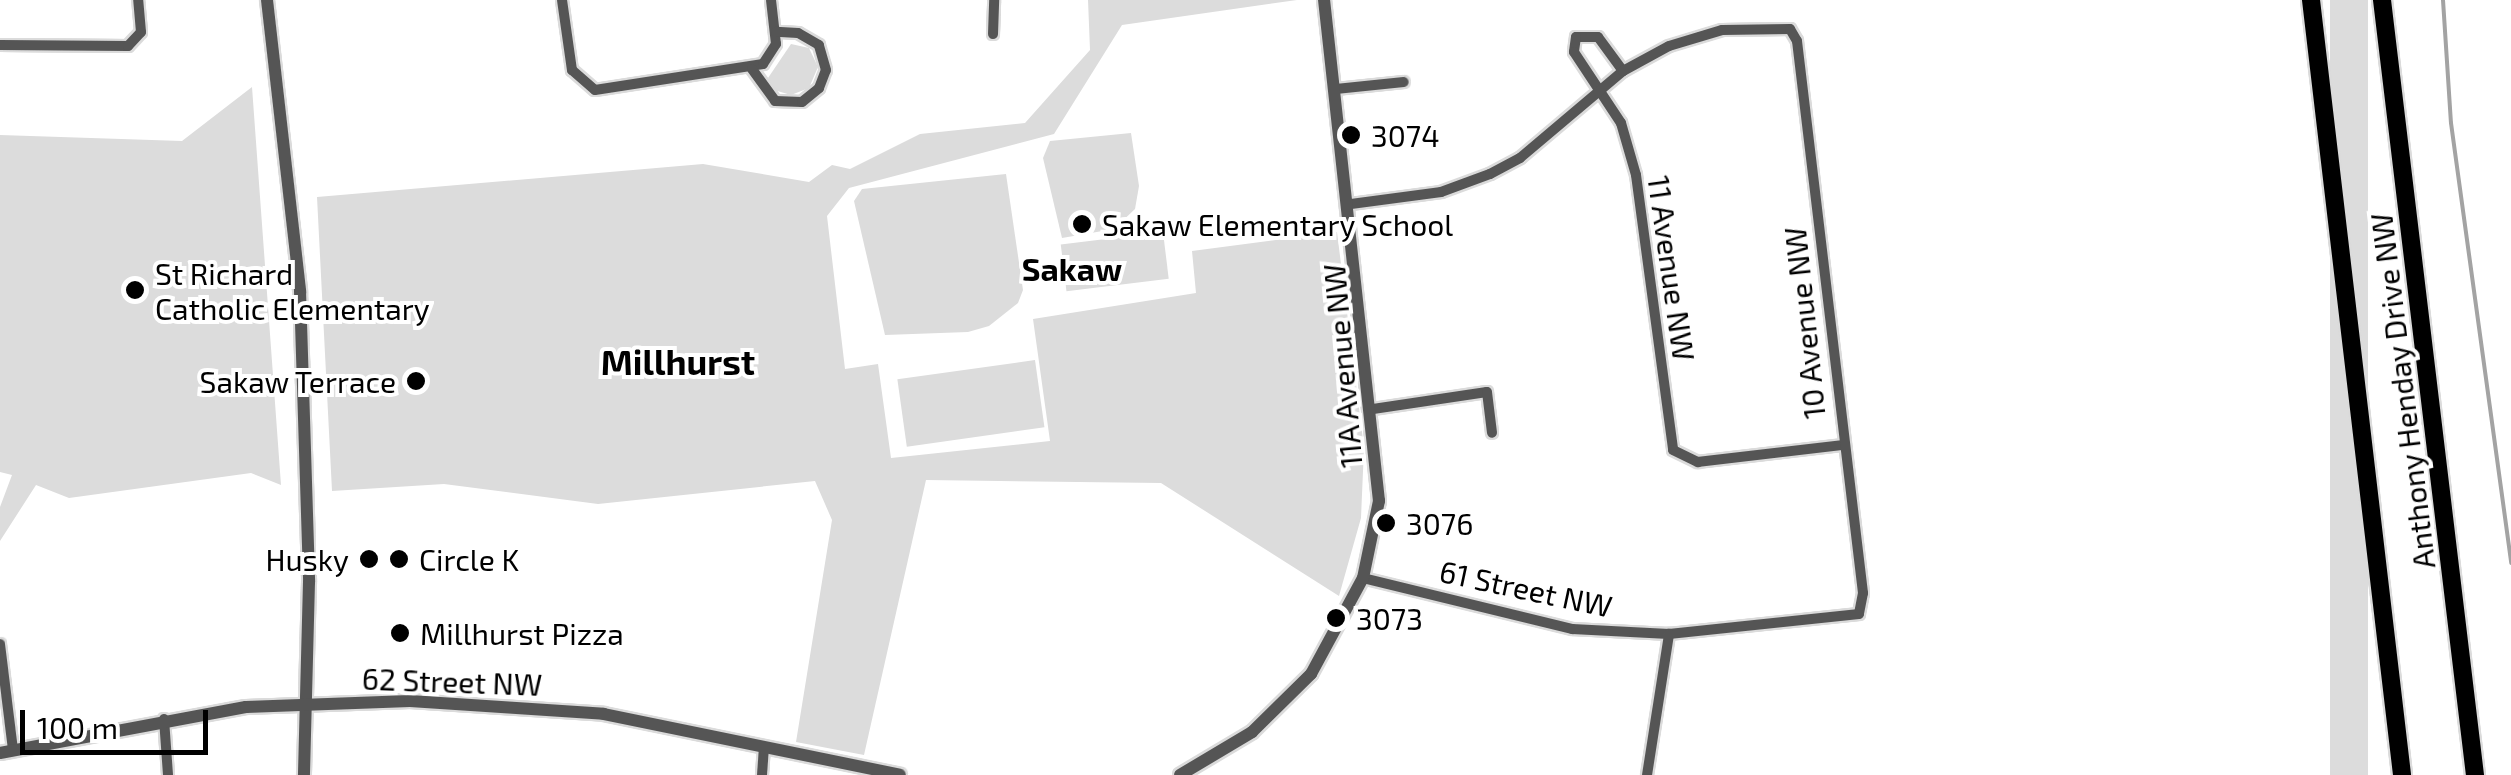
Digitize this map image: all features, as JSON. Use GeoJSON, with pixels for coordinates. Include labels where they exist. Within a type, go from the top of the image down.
{"type":"FeatureCollection","features":[{"type":"Feature","properties":{"kind":"highway","name":"Anthony Henday Drive NW"},"geometry":{"type":"LineString","coordinates":[[2382,0],[2475,775]]}},
{"type":"Feature","properties":{"kind":"highway","name":"Anthony Henday Drive NW"},"geometry":{"type":"LineString","coordinates":[[2310,6],[2402,775]]}},
{"type":"Feature","properties":{"kind":"street"},"geometry":{"type":"LineString","coordinates":[[0,45],[116,50],[137,39],[138,0]]}},
{"type":"Feature","properties":{"kind":"street"},"geometry":{"type":"LineString","coordinates":[[267,0],[300,290],[307,704],[304,775]]}},
{"type":"Feature","properties":{"kind":"street"},"geometry":{"type":"LineString","coordinates":[[562,0],[572,70],[586,87],[752,69],[770,58],[776,38],[771,0]]}},
{"type":"Feature","properties":{"kind":"street"},"geometry":{"type":"LineString","coordinates":[[993,34],[994,0]]}},
{"type":"Feature","properties":{"kind":"street","name":"11A Avenue NW"},"geometry":{"type":"LineString","coordinates":[[1324,0],[1373,409],[1379,502],[1363,578]]}},
{"type":"Feature","properties":{"kind":"street","name":"10 Avenue NW"},"geometry":{"type":"LineString","coordinates":[[1624,70],[1693,38],[1774,24],[1790,29],[1798,41],[1863,593],[1858,614]]}},
{"type":"Feature","properties":{"kind":"street","name":"11 Avenue NW"},"geometry":{"type":"LineString","coordinates":[[1624,70],[1598,38],[1576,37],[1574,52],[1602,88],[1622,123],[1636,175],[1669,438],[1680,457],[1698,462],[1843,445]]}},
{"type":"Feature","properties":{"kind":"street"},"geometry":{"type":"LineString","coordinates":[[752,69],[767,95],[785,104],[808,98],[823,81],[825,57],[816,41],[776,38]]}},
{"type":"Feature","properties":{"kind":"street"},"geometry":{"type":"LineString","coordinates":[[1351,204],[1441,192],[1490,174],[1520,158],[1624,70]]}},
{"type":"Feature","properties":{"kind":"street"},"geometry":{"type":"LineString","coordinates":[[1336,89],[1404,82]]}},
{"type":"Feature","properties":{"kind":"street"},"geometry":{"type":"LineString","coordinates":[[1373,409],[1487,392],[1492,433]]}},
{"type":"Feature","properties":{"kind":"street"},"geometry":{"type":"LineString","coordinates":[[1180,775],[1211,768],[1298,690],[1340,628],[1363,578]]}},
{"type":"Feature","properties":{"kind":"street","name":"61 Street NW"},"geometry":{"type":"LineString","coordinates":[[1363,578],[1572,629],[1669,634],[1858,614]]}},
{"type":"Feature","properties":{"kind":"street"},"geometry":{"type":"LineString","coordinates":[[1647,775],[1669,634]]}},
{"type":"Feature","properties":{"kind":"street"},"geometry":{"type":"LineString","coordinates":[[0,644],[6,752]]}},
{"type":"Feature","properties":{"kind":"street","name":"62 Street NW"},"geometry":{"type":"LineString","coordinates":[[6,752],[164,719],[307,704],[410,701],[604,714],[900,775]]}},
{"type":"Feature","properties":{"kind":"street"},"geometry":{"type":"LineString","coordinates":[[164,719],[168,775]]}},
{"type":"Feature","properties":{"kind":"street"},"geometry":{"type":"LineString","coordinates":[[762,775],[764,748]]}},
{"type":"Feature","properties":{"kind":"shaded area"},"geometry":{"type":"Polygon","coordinates":[[[1088,0],[1297,0],[1122,25],[1054,134],[849,188],[827,216],[845,369],[878,364],[891,458],[1050,441],[1033,319],[1196,293],[1192,251],[1337,232],[1364,448],[1361,518],[1339,596],[1161,483],[926,480],[864,755],[796,742],[832,520],[815,481],[598,504],[444,484],[332,491],[317,197],[703,164],[809,182],[832,165],[850,169],[920,134],[1025,123],[1090,50],[1088,0]]]}},
{"type":"Feature","properties":{"kind":"shaded area"},"geometry":{"type":"Polygon","coordinates":[[[2330,0],[2368,0],[2368,775],[2330,775],[2330,0]]]}},
{"type":"Feature","properties":{"kind":"shaded area"},"geometry":{"type":"Polygon","coordinates":[[[791,44],[809,48],[818,67],[809,88],[791,95],[774,90],[768,78],[791,44]]]}},
{"type":"Feature","properties":{"kind":"shaded area","name":"St Richard Catholic Elementary"},"geometry":{"type":"Polygon","coordinates":[[[252,87],[281,485],[251,473],[69,498],[36,485],[0,541],[0,507],[12,475],[0,472],[0,135],[182,141],[252,87]]]}},
{"type":"Feature","properties":{"kind":"shaded area"},"geometry":{"type":"Polygon","coordinates":[[[1131,133],[1139,186],[1135,209],[1114,229],[1062,238],[1043,158],[1050,141],[1131,133]]]}},
{"type":"Feature","properties":{"kind":"shaded area"},"geometry":{"type":"Polygon","coordinates":[[[1006,174],[1023,290],[1018,303],[989,326],[968,332],[885,335],[854,201],[862,189],[1006,174]]]}},
{"type":"Feature","properties":{"kind":"shaded area"},"geometry":{"type":"Polygon","coordinates":[[[1163,232],[1169,279],[1066,291],[1061,245],[1163,232]]]}},
{"type":"Feature","properties":{"kind":"shaded area"},"geometry":{"type":"Polygon","coordinates":[[[1035,360],[1044,427],[907,447],[897,379],[1035,360]]]}},
{"type":"Feature","properties":{"kind":"waterway"},"geometry":{"type":"LineString","coordinates":[[2443,0],[2451,123],[2511,563]]}},
{"type":"Feature","properties":{"kind":"place","name":"3074"},"geometry":{"type":"Point","coordinates":[1351,135]}},
{"type":"Feature","properties":{"kind":"place","name":"Sakaw Elementary School"},"geometry":{"type":"Point","coordinates":[1082,224]}},
{"type":"Feature","properties":{"kind":"place","name":"St Richard Catholic Elementary"},"geometry":{"type":"Point","coordinates":[135,290]}},
{"type":"Feature","properties":{"kind":"place","name":"Sakaw Terrace"},"geometry":{"type":"Point","coordinates":[416,381]}},
{"type":"Feature","properties":{"kind":"place","name":"3076"},"geometry":{"type":"Point","coordinates":[1386,523]}},
{"type":"Feature","properties":{"kind":"place","name":"Husky"},"geometry":{"type":"Point","coordinates":[369,559]}},
{"type":"Feature","properties":{"kind":"place","name":"Circle K"},"geometry":{"type":"Point","coordinates":[399,559]}},
{"type":"Feature","properties":{"kind":"place","name":"3073"},"geometry":{"type":"Point","coordinates":[1336,618]}},
{"type":"Feature","properties":{"kind":"place","name":"Millhurst Pizza"},"geometry":{"type":"Point","coordinates":[400,633]}},
{"type":"Feature","properties":{"kind":"district","name":"Sakaw"},"geometry":{"type":"Point","coordinates":[1072,268]}},
{"type":"Feature","properties":{"kind":"district","name":"Millhurst"},"geometry":{"type":"Point","coordinates":[678,361]}}]}
